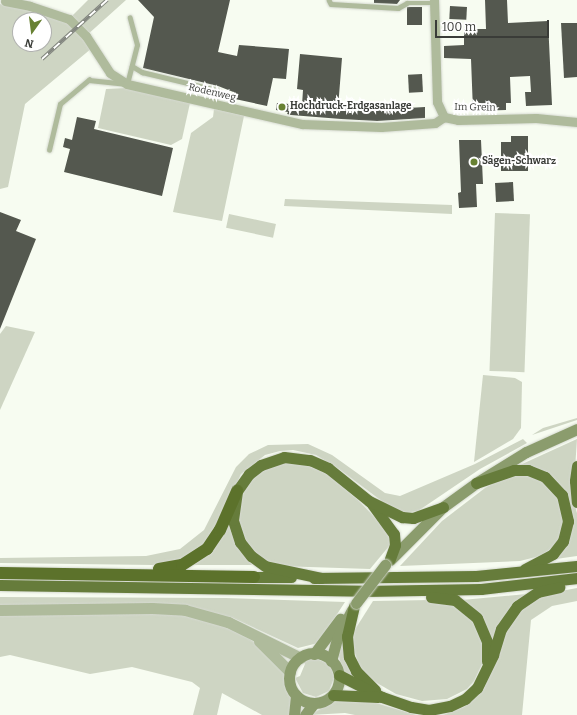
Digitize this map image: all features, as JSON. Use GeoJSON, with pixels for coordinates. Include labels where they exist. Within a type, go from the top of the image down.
{"type":"FeatureCollection","features":[{"type":"Feature","properties":{"kind":"highway"},"geometry":{"type":"LineString","coordinates":[[134,574],[155,568],[178,566],[197,557],[217,536],[237,491],[249,474],[261,465],[276,458],[292,456],[310,460],[323,466],[369,501],[405,518],[418,516],[443,507]]}},
{"type":"Feature","properties":{"kind":"highway"},"geometry":{"type":"LineString","coordinates":[[577,466],[575,485],[577,502]]}},
{"type":"Feature","properties":{"kind":"highway"},"geometry":{"type":"LineString","coordinates":[[476,482],[514,470],[528,470],[552,482],[566,502],[568,527],[558,547],[544,560],[517,573]]}},
{"type":"Feature","properties":{"kind":"highway"},"geometry":{"type":"LineString","coordinates":[[237,491],[234,524],[237,537],[247,552],[269,567],[321,578]]}},
{"type":"Feature","properties":{"kind":"highway"},"geometry":{"type":"LineString","coordinates":[[369,501],[394,534],[388,562]]}},
{"type":"Feature","properties":{"kind":"highway"},"geometry":{"type":"LineString","coordinates":[[0,573],[321,578],[431,578],[517,573],[577,566]]}},
{"type":"Feature","properties":{"kind":"highway"},"geometry":{"type":"LineString","coordinates":[[0,585],[399,591],[481,589],[577,579]]}},
{"type":"Feature","properties":{"kind":"highway"},"geometry":{"type":"LineString","coordinates":[[339,675],[382,697],[423,709],[445,708],[474,692],[487,666],[501,629],[516,606],[538,592],[577,579]]}},
{"type":"Feature","properties":{"kind":"highway"},"geometry":{"type":"LineString","coordinates":[[399,591],[450,598],[465,606],[477,618],[485,634],[487,666]]}},
{"type":"Feature","properties":{"kind":"highway"},"geometry":{"type":"LineString","coordinates":[[355,605],[347,636],[349,657],[360,676],[382,697]]}},
{"type":"Feature","properties":{"kind":"highway"},"geometry":{"type":"LineString","coordinates":[[333,695],[382,697]]}},
{"type":"Feature","properties":{"kind":"main road"},"geometry":{"type":"LineString","coordinates":[[331,661],[337,638],[355,605],[388,562],[443,507],[476,482],[521,454],[577,430]]}},
{"type":"Feature","properties":{"kind":"main road"},"geometry":{"type":"LineString","coordinates":[[294,715],[296,695],[289,682],[290,672],[301,658],[314,654],[338,621],[355,605]]}},
{"type":"Feature","properties":{"kind":"main road"},"geometry":{"type":"LineString","coordinates":[[296,695],[314,703],[324,701],[333,695],[337,687],[339,675],[331,661],[314,654]]}},
{"type":"Feature","properties":{"kind":"main road"},"geometry":{"type":"LineString","coordinates":[[305,715],[314,703]]}},
{"type":"Feature","properties":{"kind":"street","name":"Rodenweg"},"geometry":{"type":"LineString","coordinates":[[5,1],[44,10],[69,19],[86,36],[110,73],[127,84],[302,124],[338,127],[435,123],[444,117]]}},
{"type":"Feature","properties":{"kind":"street","name":"Im Grein"},"geometry":{"type":"LineString","coordinates":[[434,1],[437,102],[444,117],[458,120],[536,118],[577,122]]}},
{"type":"Feature","properties":{"kind":"street"},"geometry":{"type":"LineString","coordinates":[[0,610],[176,609],[213,617],[301,658]]}},
{"type":"Feature","properties":{"kind":"street"},"geometry":{"type":"LineString","coordinates":[[250,633],[290,672]]}},
{"type":"Feature","properties":{"kind":"lane"},"geometry":{"type":"LineString","coordinates":[[329,0],[331,4],[398,8],[407,3],[434,1]]}},
{"type":"Feature","properties":{"kind":"lane"},"geometry":{"type":"LineString","coordinates":[[48,150],[60,104],[89,80],[127,84],[137,45],[130,18]]}},
{"type":"Feature","properties":{"kind":"lane"},"geometry":{"type":"LineString","coordinates":[[132,66],[142,72],[217,90],[214,104]]}},
{"type":"Feature","properties":{"kind":"green space"},"geometry":{"type":"Polygon","coordinates":[[[88,0],[126,0],[86,36],[92,48],[25,104],[8,187],[0,189],[0,4],[37,12],[12,12],[12,52],[52,52],[52,15],[69,19],[88,0]]]}},
{"type":"Feature","properties":{"kind":"green space"},"geometry":{"type":"Polygon","coordinates":[[[126,88],[190,103],[182,139],[171,145],[98,128],[106,89],[126,88]]]}},
{"type":"Feature","properties":{"kind":"green space"},"geometry":{"type":"Polygon","coordinates":[[[214,109],[244,116],[222,221],[173,212],[191,133],[213,117],[214,109]]]}},
{"type":"Feature","properties":{"kind":"green space"},"geometry":{"type":"Polygon","coordinates":[[[285,199],[452,205],[452,214],[284,206],[285,199]]]}},
{"type":"Feature","properties":{"kind":"green space"},"geometry":{"type":"Polygon","coordinates":[[[495,213],[530,214],[524,372],[489,371],[495,213]]]}},
{"type":"Feature","properties":{"kind":"green space"},"geometry":{"type":"Polygon","coordinates":[[[229,214],[276,224],[273,238],[226,228],[229,214]]]}},
{"type":"Feature","properties":{"kind":"green space"},"geometry":{"type":"Polygon","coordinates":[[[6,326],[35,332],[0,410],[0,334],[6,326]]]}},
{"type":"Feature","properties":{"kind":"green space"},"geometry":{"type":"Polygon","coordinates":[[[483,375],[515,378],[522,382],[521,428],[513,439],[474,462],[483,375]]]}},
{"type":"Feature","properties":{"kind":"green space"},"geometry":{"type":"Polygon","coordinates":[[[577,418],[577,420],[532,435],[543,428],[577,418]]]}},
{"type":"Feature","properties":{"kind":"green space"},"geometry":{"type":"Polygon","coordinates":[[[523,439],[527,443],[480,469],[418,511],[404,513],[391,508],[339,469],[316,455],[293,450],[280,451],[265,455],[241,474],[212,537],[193,555],[168,564],[152,565],[0,563],[0,558],[146,556],[180,549],[204,530],[236,467],[249,454],[268,445],[308,444],[332,455],[385,493],[400,496],[475,464],[523,439]]]}},
{"type":"Feature","properties":{"kind":"green space"},"geometry":{"type":"Polygon","coordinates":[[[577,439],[573,499],[577,513],[577,556],[556,559],[570,539],[572,519],[566,493],[553,477],[543,471],[520,465],[577,439]]]}},
{"type":"Feature","properties":{"kind":"green space"},"geometry":{"type":"Polygon","coordinates":[[[297,462],[326,473],[358,500],[388,531],[390,545],[370,569],[278,566],[258,557],[242,539],[238,527],[241,495],[252,478],[262,470],[279,463],[297,462]]]}},
{"type":"Feature","properties":{"kind":"green space"},"geometry":{"type":"Polygon","coordinates":[[[525,473],[552,486],[565,512],[561,536],[552,548],[540,556],[520,561],[400,566],[442,521],[485,488],[507,476],[525,473]]]}},
{"type":"Feature","properties":{"kind":"green space"},"geometry":{"type":"Polygon","coordinates":[[[228,523],[234,540],[252,565],[192,565],[228,523]]]}},
{"type":"Feature","properties":{"kind":"green space"},"geometry":{"type":"Polygon","coordinates":[[[577,588],[577,601],[552,606],[531,620],[522,715],[443,715],[464,707],[484,689],[510,621],[516,612],[540,595],[577,588]]]}},
{"type":"Feature","properties":{"kind":"green space"},"geometry":{"type":"Polygon","coordinates":[[[527,594],[493,643],[484,621],[462,600],[527,594]]]}},
{"type":"Feature","properties":{"kind":"green space"},"geometry":{"type":"Polygon","coordinates":[[[0,597],[226,598],[345,602],[318,643],[298,648],[231,617],[0,605],[0,597]]]}},
{"type":"Feature","properties":{"kind":"green space"},"geometry":{"type":"Polygon","coordinates":[[[430,600],[451,603],[476,624],[483,643],[483,662],[474,681],[467,689],[447,699],[422,701],[396,694],[370,679],[360,668],[352,644],[354,631],[373,601],[430,600]]]}},
{"type":"Feature","properties":{"kind":"green space"},"geometry":{"type":"Polygon","coordinates":[[[177,613],[229,626],[254,642],[285,672],[285,685],[291,696],[291,715],[262,715],[222,693],[217,715],[193,715],[200,688],[192,682],[132,667],[90,674],[10,655],[0,657],[0,614],[177,613]]]}},
{"type":"Feature","properties":{"kind":"green space"},"geometry":{"type":"Polygon","coordinates":[[[343,635],[360,681],[344,672],[338,652],[343,635]]]}},
{"type":"Feature","properties":{"kind":"green space"},"geometry":{"type":"Polygon","coordinates":[[[314,658],[327,663],[332,670],[334,678],[329,691],[316,697],[303,693],[295,678],[300,676],[305,664],[304,661],[314,658]]]}},
{"type":"Feature","properties":{"kind":"green space"},"geometry":{"type":"Polygon","coordinates":[[[340,698],[376,703],[416,715],[355,715],[345,713],[310,715],[340,698]]]}},
{"type":"Feature","properties":{"kind":"building"},"geometry":{"type":"Polygon","coordinates":[[[138,0],[230,0],[218,52],[237,56],[239,45],[289,49],[286,79],[273,78],[267,106],[235,99],[236,93],[218,86],[143,68],[154,17],[138,0]]]}},
{"type":"Feature","properties":{"kind":"building"},"geometry":{"type":"Polygon","coordinates":[[[374,0],[400,0],[397,4],[374,3],[374,0]]]}},
{"type":"Feature","properties":{"kind":"building"},"geometry":{"type":"Polygon","coordinates":[[[485,0],[507,0],[508,23],[548,21],[552,105],[526,106],[525,92],[531,92],[530,76],[510,77],[511,103],[506,103],[506,110],[473,111],[471,59],[444,58],[444,46],[464,45],[464,29],[486,29],[485,0]]]}},
{"type":"Feature","properties":{"kind":"building"},"geometry":{"type":"Polygon","coordinates":[[[450,6],[467,7],[466,20],[449,19],[450,6]]]}},
{"type":"Feature","properties":{"kind":"building"},"geometry":{"type":"Polygon","coordinates":[[[407,7],[422,7],[422,25],[407,25],[407,7]]]}},
{"type":"Feature","properties":{"kind":"building"},"geometry":{"type":"Polygon","coordinates":[[[561,23],[577,23],[577,77],[564,78],[561,23]]]}},
{"type":"Feature","properties":{"kind":"building"},"geometry":{"type":"Polygon","coordinates":[[[300,54],[342,58],[338,108],[373,110],[425,107],[425,118],[377,121],[291,115],[287,114],[288,112],[276,110],[277,103],[302,105],[303,90],[297,89],[300,54]]]}},
{"type":"Feature","properties":{"kind":"building"},"geometry":{"type":"Polygon","coordinates":[[[422,74],[423,92],[409,93],[408,75],[422,74]]]}},
{"type":"Feature","properties":{"kind":"building"},"geometry":{"type":"Polygon","coordinates":[[[77,117],[96,121],[94,129],[173,148],[162,196],[64,172],[70,149],[63,147],[65,138],[72,140],[77,117]]]}},
{"type":"Feature","properties":{"kind":"building"},"geometry":{"type":"Polygon","coordinates":[[[511,136],[528,136],[528,171],[501,171],[501,142],[511,142],[511,136]]]}},
{"type":"Feature","properties":{"kind":"building"},"geometry":{"type":"Polygon","coordinates":[[[459,140],[481,140],[483,184],[476,184],[477,207],[459,208],[458,193],[461,192],[459,140]]]}},
{"type":"Feature","properties":{"kind":"building"},"geometry":{"type":"Polygon","coordinates":[[[513,182],[514,201],[496,202],[495,183],[513,182]]]}},
{"type":"Feature","properties":{"kind":"building"},"geometry":{"type":"Polygon","coordinates":[[[0,212],[21,220],[16,231],[36,239],[0,329],[0,212]]]}},
{"type":"Feature","properties":{"kind":"railway"},"geometry":{"type":"LineString","coordinates":[[42,59],[107,0]]}},
{"type":"Feature","properties":{"kind":"place","name":"Hochdruck-Erdgasanlage"},"geometry":{"type":"Point","coordinates":[282,107]}},
{"type":"Feature","properties":{"kind":"place","name":"Sägen-Schwarz"},"geometry":{"type":"Point","coordinates":[474,162]}}]}
